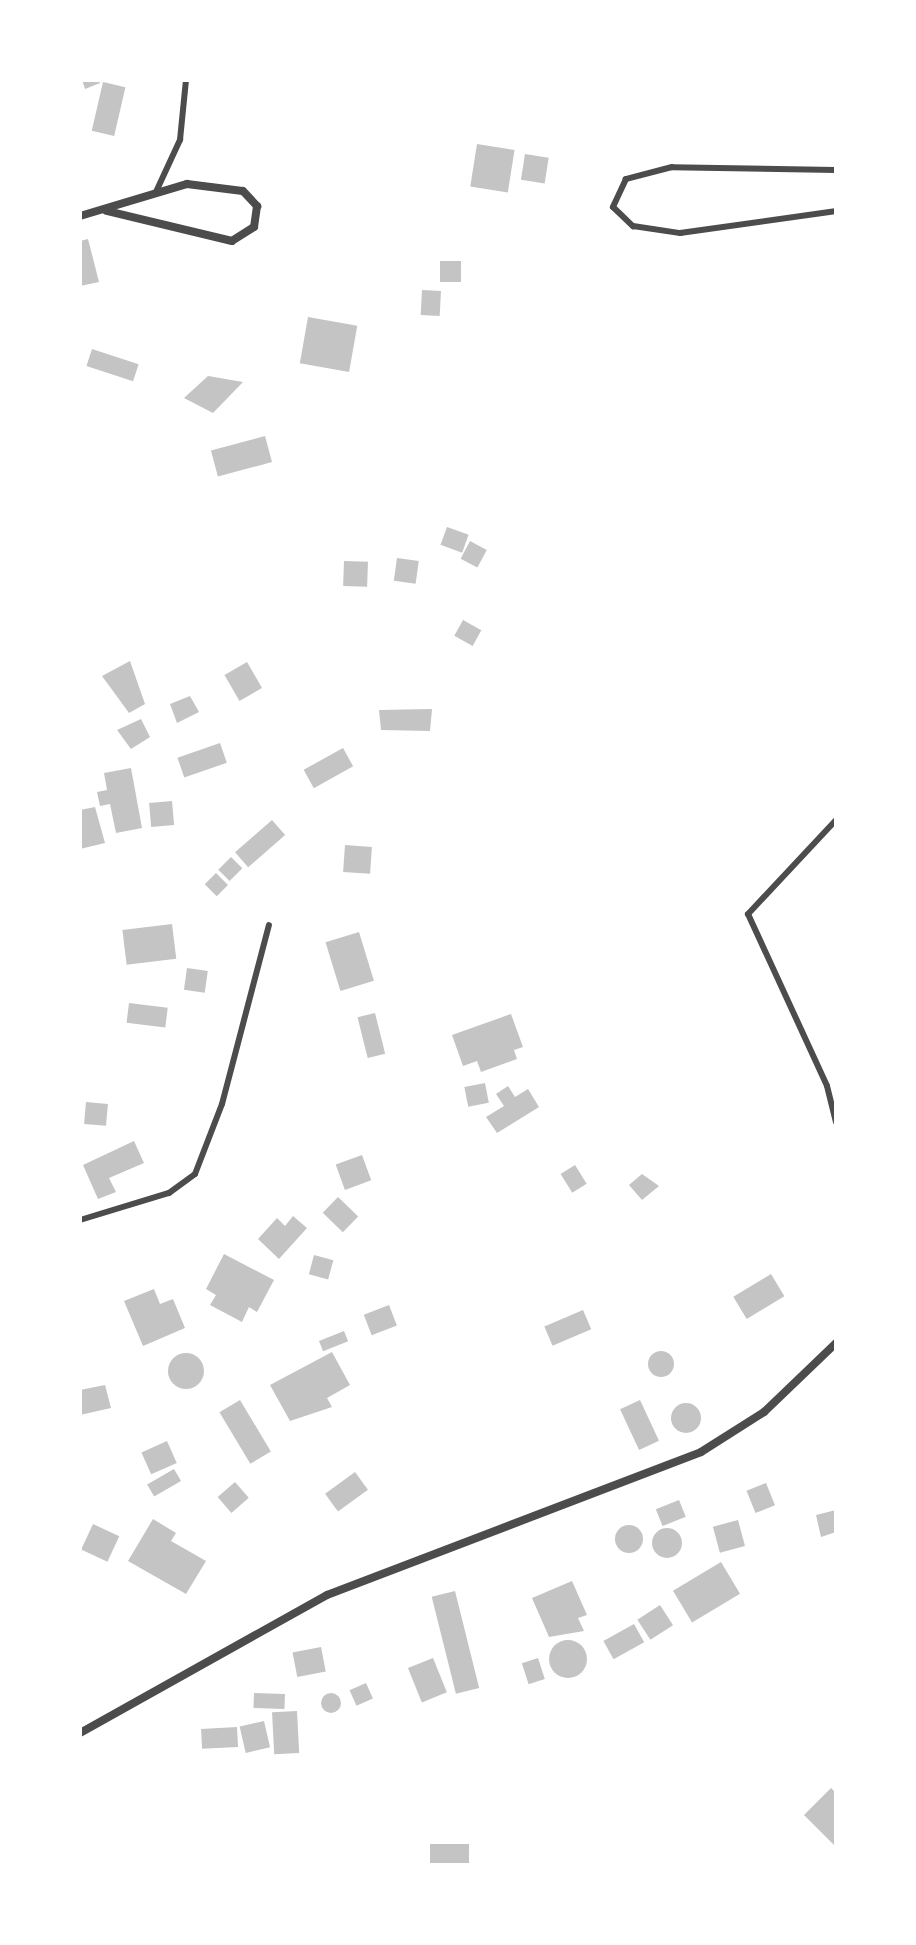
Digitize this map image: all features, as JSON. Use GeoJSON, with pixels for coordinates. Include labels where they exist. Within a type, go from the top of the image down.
{"type":"FeatureCollection","features":[{"type":"Feature","properties":{"kind":"street"},"geometry":{"type":"LineString","coordinates":[[80,216],[154,197],[187,184],[243,191],[257,206],[254,227],[232,241],[199,238],[163,220],[107,211]]}},
{"type":"Feature","properties":{"kind":"street"},"geometry":{"type":"LineString","coordinates":[[80,1733],[327,1595],[701,1452],[764,1412],[836,1343]]}},
{"type":"Feature","properties":{"kind":"lane"},"geometry":{"type":"LineString","coordinates":[[154,197],[180,140],[186,80]]}},
{"type":"Feature","properties":{"kind":"lane"},"geometry":{"type":"LineString","coordinates":[[836,170],[672,167],[626,179],[613,207],[633,226],[680,233],[836,211]]}},
{"type":"Feature","properties":{"kind":"lane"},"geometry":{"type":"LineString","coordinates":[[836,820],[748,914],[827,1086],[836,1122]]}},
{"type":"Feature","properties":{"kind":"lane"},"geometry":{"type":"LineString","coordinates":[[80,1220],[169,1193],[195,1174],[222,1104],[269,925]]}},
{"type":"Feature","properties":{"kind":"lane"},"geometry":{"type":"LineString","coordinates":[[827,1086],[836,1092]]}},
{"type":"Feature","properties":{"kind":"building"},"geometry":{"type":"Polygon","coordinates":[[[82,80],[99,80],[100,83],[85,89],[82,80]]]}},
{"type":"Feature","properties":{"kind":"building"},"geometry":{"type":"Polygon","coordinates":[[[103,82],[125,87],[114,136],[92,131],[103,82]]]}},
{"type":"Feature","properties":{"kind":"building"},"geometry":{"type":"Polygon","coordinates":[[[477,144],[515,150],[508,192],[470,186],[477,144]]]}},
{"type":"Feature","properties":{"kind":"building"},"geometry":{"type":"Polygon","coordinates":[[[525,154],[549,158],[545,183],[521,180],[525,154]]]}},
{"type":"Feature","properties":{"kind":"building"},"geometry":{"type":"Polygon","coordinates":[[[88,239],[99,282],[80,286],[80,241],[88,239]]]}},
{"type":"Feature","properties":{"kind":"building"},"geometry":{"type":"Polygon","coordinates":[[[440,261],[461,261],[461,282],[440,282],[440,261]]]}},
{"type":"Feature","properties":{"kind":"building"},"geometry":{"type":"Polygon","coordinates":[[[422,290],[441,291],[440,316],[421,315],[422,290]]]}},
{"type":"Feature","properties":{"kind":"building"},"geometry":{"type":"Polygon","coordinates":[[[308,317],[357,326],[349,372],[300,363],[308,317]]]}},
{"type":"Feature","properties":{"kind":"building"},"geometry":{"type":"Polygon","coordinates":[[[92,349],[139,364],[133,381],[86,366],[92,349]]]}},
{"type":"Feature","properties":{"kind":"building"},"geometry":{"type":"Polygon","coordinates":[[[208,376],[243,382],[213,413],[184,398],[208,376]]]}},
{"type":"Feature","properties":{"kind":"building"},"geometry":{"type":"Polygon","coordinates":[[[265,436],[272,462],[218,477],[211,450],[265,436]]]}},
{"type":"Feature","properties":{"kind":"building"},"geometry":{"type":"Polygon","coordinates":[[[447,527],[469,535],[462,553],[441,545],[447,527]]]}},
{"type":"Feature","properties":{"kind":"building"},"geometry":{"type":"Polygon","coordinates":[[[470,541],[487,550],[477,568],[461,559],[470,541]]]}},
{"type":"Feature","properties":{"kind":"building"},"geometry":{"type":"Polygon","coordinates":[[[397,558],[419,561],[416,584],[394,581],[397,558]]]}},
{"type":"Feature","properties":{"kind":"building"},"geometry":{"type":"Polygon","coordinates":[[[344,561],[368,562],[367,587],[343,586],[344,561]]]}},
{"type":"Feature","properties":{"kind":"building"},"geometry":{"type":"Polygon","coordinates":[[[463,620],[481,630],[473,646],[454,636],[463,620]]]}},
{"type":"Feature","properties":{"kind":"building"},"geometry":{"type":"Polygon","coordinates":[[[130,661],[145,704],[129,713],[102,676],[130,661]]]}},
{"type":"Feature","properties":{"kind":"building"},"geometry":{"type":"Polygon","coordinates":[[[247,662],[262,688],[239,701],[224,675],[247,662]]]}},
{"type":"Feature","properties":{"kind":"building"},"geometry":{"type":"Polygon","coordinates":[[[190,696],[199,712],[177,723],[170,704],[190,696]]]}},
{"type":"Feature","properties":{"kind":"building"},"geometry":{"type":"Polygon","coordinates":[[[432,709],[430,731],[381,730],[379,710],[432,709]]]}},
{"type":"Feature","properties":{"kind":"building"},"geometry":{"type":"Polygon","coordinates":[[[141,719],[150,737],[131,749],[117,730],[141,719]]]}},
{"type":"Feature","properties":{"kind":"building"},"geometry":{"type":"Polygon","coordinates":[[[220,743],[227,763],[184,778],[177,758],[220,743]]]}},
{"type":"Feature","properties":{"kind":"building"},"geometry":{"type":"Polygon","coordinates":[[[343,748],[353,766],[314,788],[304,770],[343,748]]]}},
{"type":"Feature","properties":{"kind":"building"},"geometry":{"type":"Polygon","coordinates":[[[131,768],[142,828],[116,833],[110,804],[100,806],[97,792],[107,790],[104,773],[131,768]]]}},
{"type":"Feature","properties":{"kind":"building"},"geometry":{"type":"Polygon","coordinates":[[[172,801],[174,825],[151,827],[149,803],[172,801]]]}},
{"type":"Feature","properties":{"kind":"building"},"geometry":{"type":"Polygon","coordinates":[[[95,807],[105,843],[80,849],[80,810],[95,807]]]}},
{"type":"Feature","properties":{"kind":"building"},"geometry":{"type":"Polygon","coordinates":[[[272,820],[285,835],[248,867],[235,852],[272,820]]]}},
{"type":"Feature","properties":{"kind":"building"},"geometry":{"type":"Polygon","coordinates":[[[345,845],[372,847],[370,874],[343,872],[345,845]]]}},
{"type":"Feature","properties":{"kind":"building"},"geometry":{"type":"Polygon","coordinates":[[[231,857],[242,868],[230,881],[218,870],[231,857]]]}},
{"type":"Feature","properties":{"kind":"building"},"geometry":{"type":"Polygon","coordinates":[[[216,873],[228,885],[217,896],[205,884],[216,873]]]}},
{"type":"Feature","properties":{"kind":"building"},"geometry":{"type":"Polygon","coordinates":[[[172,924],[176,959],[127,965],[122,930],[172,924]]]}},
{"type":"Feature","properties":{"kind":"building"},"geometry":{"type":"Polygon","coordinates":[[[359,932],[374,981],[340,991],[326,942],[359,932]]]}},
{"type":"Feature","properties":{"kind":"building"},"geometry":{"type":"Polygon","coordinates":[[[187,968],[208,971],[205,993],[184,990],[187,968]]]}},
{"type":"Feature","properties":{"kind":"building"},"geometry":{"type":"Polygon","coordinates":[[[129,1003],[168,1008],[165,1028],[127,1023],[129,1003]]]}},
{"type":"Feature","properties":{"kind":"building"},"geometry":{"type":"Polygon","coordinates":[[[375,1013],[385,1054],[368,1058],[358,1017],[375,1013]]]}},
{"type":"Feature","properties":{"kind":"building"},"geometry":{"type":"Polygon","coordinates":[[[511,1014],[523,1047],[514,1050],[517,1059],[481,1072],[477,1061],[463,1066],[452,1035],[511,1014]]]}},
{"type":"Feature","properties":{"kind":"building"},"geometry":{"type":"Polygon","coordinates":[[[485,1083],[489,1103],[468,1107],[464,1087],[485,1083]]]}},
{"type":"Feature","properties":{"kind":"building"},"geometry":{"type":"Polygon","coordinates":[[[508,1086],[515,1097],[528,1089],[539,1107],[497,1133],[486,1117],[504,1106],[496,1094],[508,1086]]]}},
{"type":"Feature","properties":{"kind":"building"},"geometry":{"type":"Polygon","coordinates":[[[86,1102],[108,1104],[106,1126],[84,1124],[86,1102]]]}},
{"type":"Feature","properties":{"kind":"building"},"geometry":{"type":"Polygon","coordinates":[[[134,1141],[144,1163],[109,1178],[116,1192],[98,1199],[83,1165],[134,1141]]]}},
{"type":"Feature","properties":{"kind":"building"},"geometry":{"type":"Polygon","coordinates":[[[362,1155],[371,1180],[345,1190],[336,1165],[362,1155]]]}},
{"type":"Feature","properties":{"kind":"building"},"geometry":{"type":"Polygon","coordinates":[[[575,1165],[587,1184],[572,1193],[561,1174],[575,1165]]]}},
{"type":"Feature","properties":{"kind":"building"},"geometry":{"type":"Polygon","coordinates":[[[642,1174],[659,1186],[642,1200],[629,1185],[642,1174]]]}},
{"type":"Feature","properties":{"kind":"building"},"geometry":{"type":"Polygon","coordinates":[[[338,1197],[358,1216],[343,1232],[323,1213],[338,1197]]]}},
{"type":"Feature","properties":{"kind":"building"},"geometry":{"type":"Polygon","coordinates":[[[293,1216],[307,1228],[279,1259],[258,1239],[277,1218],[285,1226],[293,1216]]]}},
{"type":"Feature","properties":{"kind":"building"},"geometry":{"type":"Polygon","coordinates":[[[224,1254],[274,1280],[257,1312],[249,1307],[242,1322],[210,1305],[216,1295],[206,1289],[224,1254]]]}},
{"type":"Feature","properties":{"kind":"building"},"geometry":{"type":"Polygon","coordinates":[[[314,1255],[333,1260],[328,1279],[309,1274],[314,1255]]]}},
{"type":"Feature","properties":{"kind":"building"},"geometry":{"type":"Polygon","coordinates":[[[771,1274],[784,1296],[747,1319],[733,1297],[771,1274]]]}},
{"type":"Feature","properties":{"kind":"building"},"geometry":{"type":"Polygon","coordinates":[[[154,1289],[160,1304],[173,1299],[185,1328],[143,1346],[124,1301],[154,1289]]]}},
{"type":"Feature","properties":{"kind":"building"},"geometry":{"type":"Polygon","coordinates":[[[389,1305],[397,1326],[372,1335],[364,1315],[389,1305]]]}},
{"type":"Feature","properties":{"kind":"building"},"geometry":{"type":"Polygon","coordinates":[[[583,1310],[591,1329],[553,1346],[544,1326],[583,1310]]]}},
{"type":"Feature","properties":{"kind":"building"},"geometry":{"type":"Polygon","coordinates":[[[344,1331],[348,1341],[323,1351],[319,1341],[344,1331]]]}},
{"type":"Feature","properties":{"kind":"building"},"geometry":{"type":"Polygon","coordinates":[[[661,1351],[670,1355],[674,1364],[670,1373],[661,1377],[652,1373],[648,1364],[652,1355],[661,1351]]]}},
{"type":"Feature","properties":{"kind":"building"},"geometry":{"type":"Polygon","coordinates":[[[332,1352],[350,1385],[327,1398],[332,1407],[290,1421],[270,1385],[332,1352]]]}},
{"type":"Feature","properties":{"kind":"building"},"geometry":{"type":"Polygon","coordinates":[[[186,1353],[198,1359],[204,1371],[198,1383],[186,1389],[174,1383],[168,1371],[174,1359],[186,1353]]]}},
{"type":"Feature","properties":{"kind":"building"},"geometry":{"type":"Polygon","coordinates":[[[105,1385],[111,1408],[80,1415],[80,1390],[105,1385]]]}},
{"type":"Feature","properties":{"kind":"building"},"geometry":{"type":"Polygon","coordinates":[[[240,1400],[271,1451],[250,1464],[219,1412],[240,1400]]]}},
{"type":"Feature","properties":{"kind":"building"},"geometry":{"type":"Polygon","coordinates":[[[640,1400],[659,1441],[639,1450],[620,1409],[640,1400]]]}},
{"type":"Feature","properties":{"kind":"building"},"geometry":{"type":"Polygon","coordinates":[[[686,1403],[697,1407],[701,1418],[697,1429],[686,1433],[675,1429],[671,1418],[675,1407],[686,1403]]]}},
{"type":"Feature","properties":{"kind":"building"},"geometry":{"type":"Polygon","coordinates":[[[167,1441],[177,1463],[151,1474],[141,1452],[167,1441]]]}},
{"type":"Feature","properties":{"kind":"building"},"geometry":{"type":"Polygon","coordinates":[[[174,1469],[181,1481],[154,1497],[147,1484],[174,1469]]]}},
{"type":"Feature","properties":{"kind":"building"},"geometry":{"type":"Polygon","coordinates":[[[355,1472],[368,1490],[338,1512],[325,1494],[355,1472]]]}},
{"type":"Feature","properties":{"kind":"building"},"geometry":{"type":"Polygon","coordinates":[[[235,1482],[249,1498],[231,1513],[218,1497],[235,1482]]]}},
{"type":"Feature","properties":{"kind":"building"},"geometry":{"type":"Polygon","coordinates":[[[766,1483],[775,1505],[756,1513],[747,1491],[766,1483]]]}},
{"type":"Feature","properties":{"kind":"building"},"geometry":{"type":"Polygon","coordinates":[[[679,1500],[686,1517],[663,1526],[656,1509],[679,1500]]]}},
{"type":"Feature","properties":{"kind":"building"},"geometry":{"type":"Polygon","coordinates":[[[836,1510],[836,1532],[821,1537],[816,1515],[836,1510]]]}},
{"type":"Feature","properties":{"kind":"building"},"geometry":{"type":"Polygon","coordinates":[[[153,1519],[176,1533],[171,1541],[206,1561],[186,1594],[128,1561],[153,1519]]]}},
{"type":"Feature","properties":{"kind":"building"},"geometry":{"type":"Polygon","coordinates":[[[738,1520],[745,1546],[720,1553],[713,1527],[738,1520]]]}},
{"type":"Feature","properties":{"kind":"building"},"geometry":{"type":"Polygon","coordinates":[[[93,1524],[119,1536],[107,1562],[81,1549],[93,1524]]]}},
{"type":"Feature","properties":{"kind":"building"},"geometry":{"type":"Polygon","coordinates":[[[629,1525],[639,1529],[643,1539],[639,1549],[629,1553],[619,1549],[615,1539],[619,1529],[629,1525]]]}},
{"type":"Feature","properties":{"kind":"building"},"geometry":{"type":"Polygon","coordinates":[[[667,1528],[678,1532],[682,1543],[678,1554],[667,1558],[656,1554],[652,1543],[656,1532],[667,1528]]]}},
{"type":"Feature","properties":{"kind":"building"},"geometry":{"type":"Polygon","coordinates":[[[721,1562],[740,1594],[692,1623],[673,1591],[721,1562]]]}},
{"type":"Feature","properties":{"kind":"building"},"geometry":{"type":"Polygon","coordinates":[[[572,1581],[587,1615],[578,1618],[584,1631],[549,1637],[532,1598],[572,1581]]]}},
{"type":"Feature","properties":{"kind":"building"},"geometry":{"type":"Polygon","coordinates":[[[455,1591],[479,1688],[456,1694],[432,1597],[455,1591]]]}},
{"type":"Feature","properties":{"kind":"building"},"geometry":{"type":"Polygon","coordinates":[[[660,1605],[673,1625],[650,1640],[637,1620],[660,1605]]]}},
{"type":"Feature","properties":{"kind":"building"},"geometry":{"type":"Polygon","coordinates":[[[634,1624],[644,1642],[614,1659],[603,1641],[634,1624]]]}},
{"type":"Feature","properties":{"kind":"building"},"geometry":{"type":"Polygon","coordinates":[[[568,1640],[581,1646],[587,1659],[581,1672],[568,1678],[555,1672],[549,1659],[555,1646],[568,1640]]]}},
{"type":"Feature","properties":{"kind":"building"},"geometry":{"type":"Polygon","coordinates":[[[321,1647],[326,1672],[297,1677],[293,1653],[321,1647]]]}},
{"type":"Feature","properties":{"kind":"building"},"geometry":{"type":"Polygon","coordinates":[[[433,1658],[447,1692],[422,1702],[408,1668],[433,1658]]]}},
{"type":"Feature","properties":{"kind":"building"},"geometry":{"type":"Polygon","coordinates":[[[538,1658],[545,1679],[529,1684],[522,1663],[538,1658]]]}},
{"type":"Feature","properties":{"kind":"building"},"geometry":{"type":"Polygon","coordinates":[[[366,1683],[373,1699],[356,1706],[350,1690],[366,1683]]]}},
{"type":"Feature","properties":{"kind":"building"},"geometry":{"type":"Polygon","coordinates":[[[254,1693],[285,1694],[284,1709],[253,1708],[254,1693]]]}},
{"type":"Feature","properties":{"kind":"building"},"geometry":{"type":"Polygon","coordinates":[[[327,1693],[335,1693],[341,1703],[335,1713],[327,1713],[321,1707],[321,1699],[327,1693]]]}},
{"type":"Feature","properties":{"kind":"building"},"geometry":{"type":"Polygon","coordinates":[[[297,1711],[299,1753],[274,1754],[272,1712],[297,1711]]]}},
{"type":"Feature","properties":{"kind":"building"},"geometry":{"type":"Polygon","coordinates":[[[264,1721],[270,1747],[246,1753],[240,1727],[264,1721]]]}},
{"type":"Feature","properties":{"kind":"building"},"geometry":{"type":"Polygon","coordinates":[[[237,1727],[238,1747],[202,1749],[201,1729],[237,1727]]]}},
{"type":"Feature","properties":{"kind":"building"},"geometry":{"type":"Polygon","coordinates":[[[831,1788],[836,1793],[836,1847],[804,1815],[831,1788]]]}},
{"type":"Feature","properties":{"kind":"building"},"geometry":{"type":"Polygon","coordinates":[[[430,1844],[469,1844],[469,1865],[430,1865],[430,1844]]]}}]}
